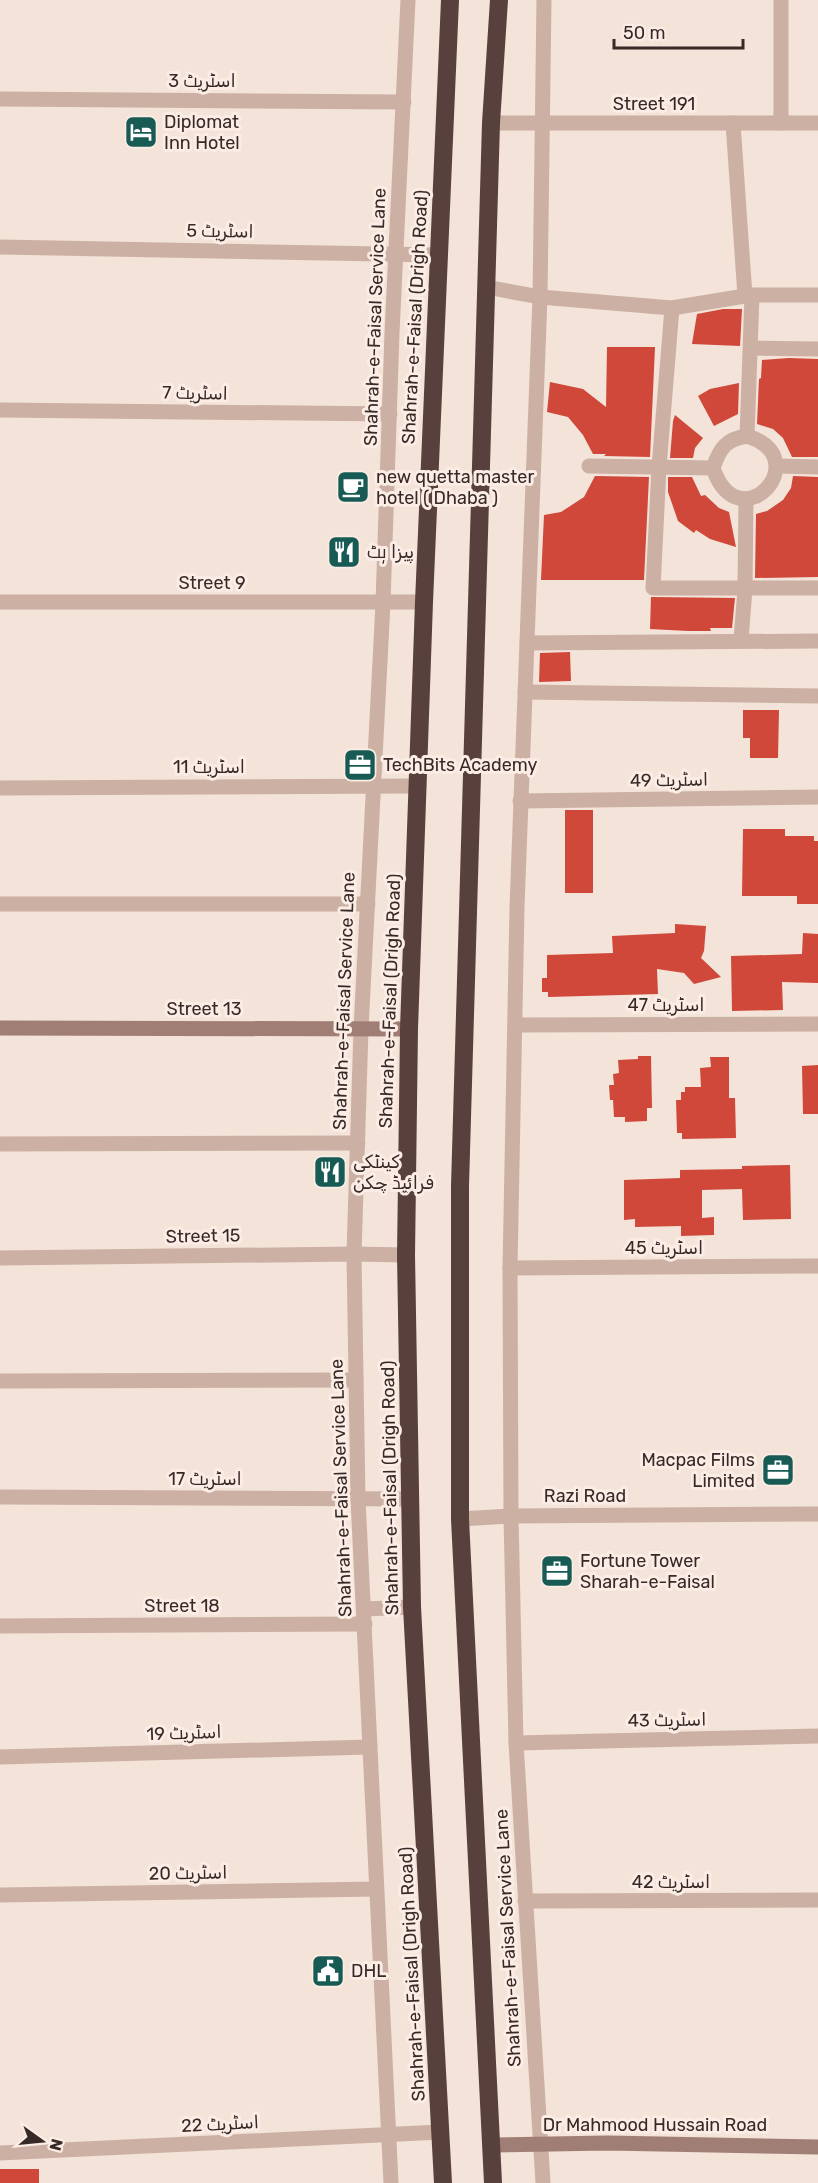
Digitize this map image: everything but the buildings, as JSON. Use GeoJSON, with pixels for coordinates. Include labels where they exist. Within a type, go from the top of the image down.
{"type":"FeatureCollection","features":[{"type":"Feature","properties":{"kind":"highway","name":"Shahrah-e-Faisal (Drigh Road)"},"geometry":{"type":"LineString","coordinates":[[443,2183],[412,1607],[406,1255],[409,1029],[424,602],[450,0]]}},
{"type":"Feature","properties":{"kind":"highway"},"geometry":{"type":"LineString","coordinates":[[493,2183],[460,1519],[460,1186],[491,123],[499,0]]}},
{"type":"Feature","properties":{"kind":"street","name":"Shahrah-e-Faisal Service Lane"},"geometry":{"type":"LineString","coordinates":[[391,2183],[358,1499],[354,1254],[361,1029],[383,603],[408,0]]}},
{"type":"Feature","properties":{"kind":"street","name":"Shahrah-e-Faisal Service Lane"},"geometry":{"type":"LineString","coordinates":[[543,2183],[516,1743],[510,1268],[520,801],[540,297],[544,0]]}},
{"type":"Feature","properties":{"kind":"street"},"geometry":{"type":"LineString","coordinates":[[781,0],[781,123]]}},
{"type":"Feature","properties":{"kind":"street","name":"اسٹریٹ 3"},"geometry":{"type":"LineString","coordinates":[[0,99],[404,102]]}},
{"type":"Feature","properties":{"kind":"street","name":"Street 191"},"geometry":{"type":"LineString","coordinates":[[491,123],[818,123]]}},
{"type":"Feature","properties":{"kind":"street"},"geometry":{"type":"LineString","coordinates":[[732,123],[749,296],[751,348],[747,436]]}},
{"type":"Feature","properties":{"kind":"street","name":"اسٹریٹ 5"},"geometry":{"type":"LineString","coordinates":[[0,247],[439,255]]}},
{"type":"Feature","properties":{"kind":"street"},"geometry":{"type":"LineString","coordinates":[[486,287],[540,297],[672,308],[749,296],[818,295]]}},
{"type":"Feature","properties":{"kind":"street"},"geometry":{"type":"LineString","coordinates":[[672,308],[658,467],[653,588],[818,588]]}},
{"type":"Feature","properties":{"kind":"street"},"geometry":{"type":"LineString","coordinates":[[751,348],[818,349]]}},
{"type":"Feature","properties":{"kind":"street","name":"اسٹریٹ 7"},"geometry":{"type":"LineString","coordinates":[[0,410],[390,414]]}},
{"type":"Feature","properties":{"kind":"street"},"geometry":{"type":"LineString","coordinates":[[747,436],[761,440],[771,450],[778,466],[774,480],[765,492],[746,499],[735,497],[722,489],[713,468],[721,448],[735,438],[747,436]]}},
{"type":"Feature","properties":{"kind":"street"},"geometry":{"type":"LineString","coordinates":[[589,466],[713,468]]}},
{"type":"Feature","properties":{"kind":"street"},"geometry":{"type":"LineString","coordinates":[[778,466],[818,467]]}},
{"type":"Feature","properties":{"kind":"street"},"geometry":{"type":"LineString","coordinates":[[741,640],[745,589],[746,499]]}},
{"type":"Feature","properties":{"kind":"street","name":"Street 9"},"geometry":{"type":"LineString","coordinates":[[0,602],[424,602]]}},
{"type":"Feature","properties":{"kind":"street"},"geometry":{"type":"LineString","coordinates":[[527,643],[818,640]]}},
{"type":"Feature","properties":{"kind":"street"},"geometry":{"type":"LineString","coordinates":[[525,692],[818,696]]}},
{"type":"Feature","properties":{"kind":"street","name":"اسٹریٹ 11"},"geometry":{"type":"LineString","coordinates":[[0,788],[419,786]]}},
{"type":"Feature","properties":{"kind":"street","name":"اسٹریٹ 49"},"geometry":{"type":"LineString","coordinates":[[520,801],[818,797]]}},
{"type":"Feature","properties":{"kind":"street"},"geometry":{"type":"LineString","coordinates":[[0,904],[368,904]]}},
{"type":"Feature","properties":{"kind":"street","name":"اسٹریٹ 47"},"geometry":{"type":"LineString","coordinates":[[515,1024],[818,1024]]}},
{"type":"Feature","properties":{"kind":"street","name":"Street 13"},"geometry":{"type":"LineString","coordinates":[[0,1028],[409,1029]]}},
{"type":"Feature","properties":{"kind":"street"},"geometry":{"type":"LineString","coordinates":[[0,1144],[358,1143]]}},
{"type":"Feature","properties":{"kind":"street","name":"Street 15"},"geometry":{"type":"LineString","coordinates":[[0,1258],[406,1255]]}},
{"type":"Feature","properties":{"kind":"street","name":"اسٹریٹ 45"},"geometry":{"type":"LineString","coordinates":[[510,1268],[818,1266]]}},
{"type":"Feature","properties":{"kind":"street"},"geometry":{"type":"LineString","coordinates":[[0,1380],[356,1380]]}},
{"type":"Feature","properties":{"kind":"street","name":"اسٹریٹ 17"},"geometry":{"type":"LineString","coordinates":[[0,1497],[410,1499]]}},
{"type":"Feature","properties":{"kind":"street","name":"Razi Road"},"geometry":{"type":"LineString","coordinates":[[460,1519],[512,1516],[818,1514]]}},
{"type":"Feature","properties":{"kind":"street","name":"Street 18"},"geometry":{"type":"LineString","coordinates":[[0,1626],[364,1617],[412,1607]]}},
{"type":"Feature","properties":{"kind":"street","name":"اسٹریٹ 43"},"geometry":{"type":"LineString","coordinates":[[516,1743],[818,1736]]}},
{"type":"Feature","properties":{"kind":"street","name":"اسٹریٹ 19"},"geometry":{"type":"LineString","coordinates":[[0,1757],[370,1747]]}},
{"type":"Feature","properties":{"kind":"street","name":"اسٹریٹ 20"},"geometry":{"type":"LineString","coordinates":[[0,1895],[376,1889]]}},
{"type":"Feature","properties":{"kind":"street","name":"اسٹریٹ 42"},"geometry":{"type":"LineString","coordinates":[[525,1901],[818,1900]]}},
{"type":"Feature","properties":{"kind":"street","name":"اسٹریٹ 22"},"geometry":{"type":"LineString","coordinates":[[0,2153],[441,2132]]}},
{"type":"Feature","properties":{"kind":"street","name":"Dr Mahmood Hussain Road"},"geometry":{"type":"LineString","coordinates":[[491,2145],[608,2143],[818,2146]]}},
{"type":"Feature","properties":{"kind":"place","name":"Diplomat Inn Hotel"},"geometry":{"type":"Point","coordinates":[141,132]}},
{"type":"Feature","properties":{"kind":"place","name":"new quetta master hotel ( Dhaba )"},"geometry":{"type":"Point","coordinates":[353,487]}},
{"type":"Feature","properties":{"kind":"place","name":"پیزا ہٹ"},"geometry":{"type":"Point","coordinates":[344,552]}},
{"type":"Feature","properties":{"kind":"place","name":"TechBits Academy"},"geometry":{"type":"Point","coordinates":[360,765]}},
{"type":"Feature","properties":{"kind":"place","name":"کینٹکی فرائیڈ چکن"},"geometry":{"type":"Point","coordinates":[330,1172]}},
{"type":"Feature","properties":{"kind":"place","name":"Macpac Films Limited"},"geometry":{"type":"Point","coordinates":[778,1470]}},
{"type":"Feature","properties":{"kind":"place","name":"Fortune Tower Sharah-e-Faisal"},"geometry":{"type":"Point","coordinates":[557,1571]}},
{"type":"Feature","properties":{"kind":"place","name":"DHL"},"geometry":{"type":"Point","coordinates":[328,1971]}}]}
